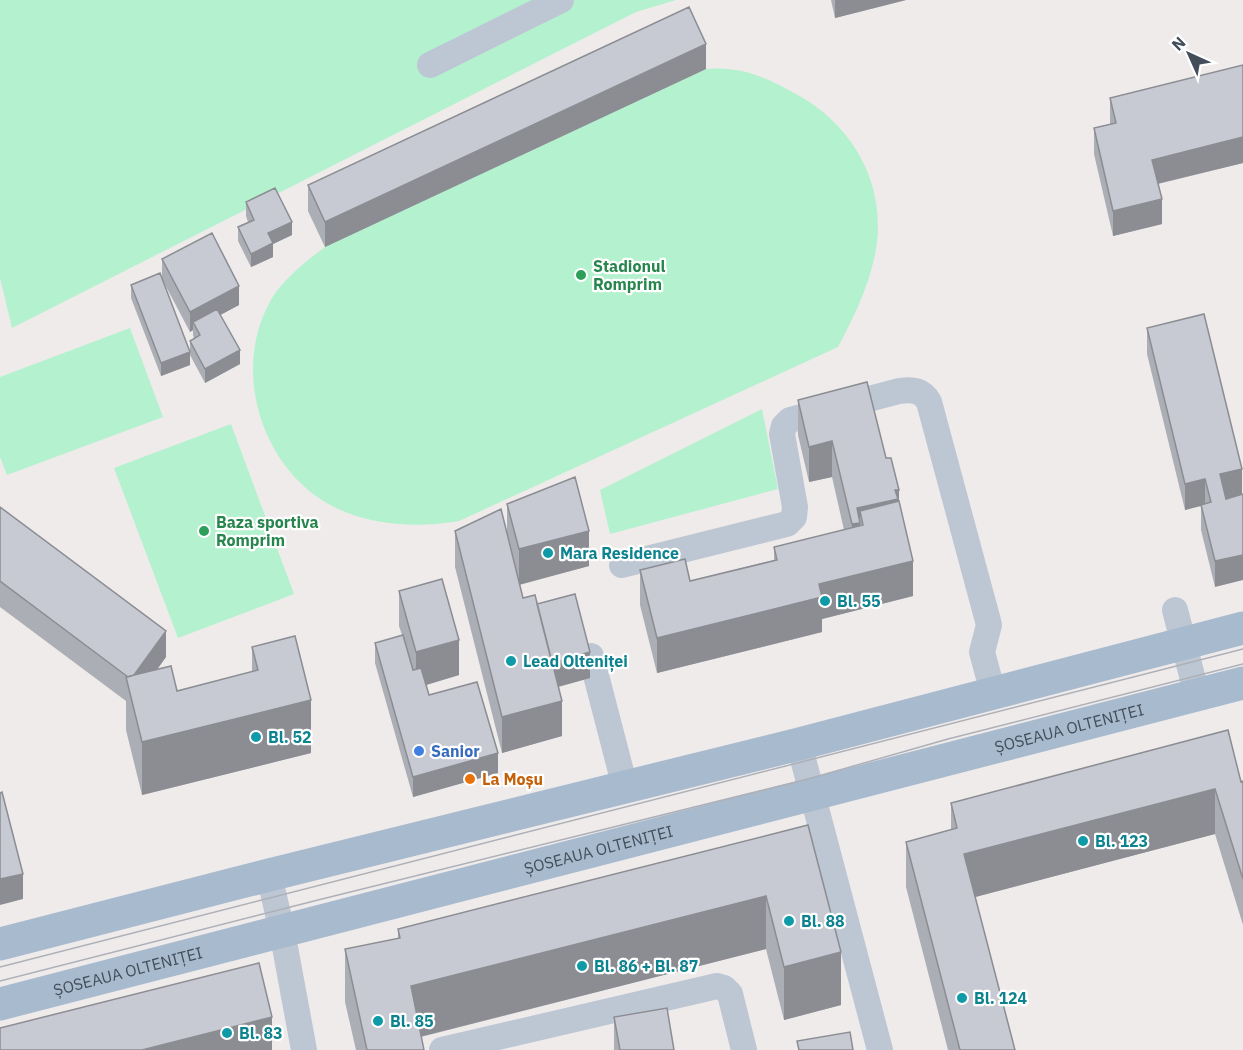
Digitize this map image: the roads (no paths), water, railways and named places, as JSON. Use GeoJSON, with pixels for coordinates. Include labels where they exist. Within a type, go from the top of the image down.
{"type":"FeatureCollection","features":[{"type":"Feature","properties":{"kind":"main road"},"geometry":{"type":"LineString","coordinates":[[0,944],[799,744],[1243,628]]}},
{"type":"Feature","properties":{"kind":"main road","name":"ȘOSEAUA OLTENIȚEI"},"geometry":{"type":"LineString","coordinates":[[0,1004],[1243,684]]}},
{"type":"Feature","properties":{"kind":"street"},"geometry":{"type":"LineString","coordinates":[[429,65],[561,0]]}},
{"type":"Feature","properties":{"kind":"street"},"geometry":{"type":"LineString","coordinates":[[622,565],[787,524],[794,517],[795,507],[782,434],[784,426],[790,420],[899,391],[917,391],[924,394],[929,402],[988,621],[982,652],[993,693]]}},
{"type":"Feature","properties":{"kind":"street"},"geometry":{"type":"LineString","coordinates":[[1175,610],[1197,696]]}},
{"type":"Feature","properties":{"kind":"street"},"geometry":{"type":"LineString","coordinates":[[591,656],[625,787]]}},
{"type":"Feature","properties":{"kind":"street"},"geometry":{"type":"LineString","coordinates":[[799,744],[872,1048]]}},
{"type":"Feature","properties":{"kind":"street"},"geometry":{"type":"LineString","coordinates":[[269,875],[304,1050]]}},
{"type":"Feature","properties":{"kind":"street"},"geometry":{"type":"LineString","coordinates":[[442,1050],[717,986],[724,988],[730,994],[744,1050]]}},
{"type":"Feature","properties":{"kind":"tram line"},"geometry":{"type":"LineString","coordinates":[[0,967],[1243,649]]}},
{"type":"Feature","properties":{"kind":"tram line"},"geometry":{"type":"LineString","coordinates":[[0,981],[808,779],[948,739],[1243,664]]}},
{"type":"Feature","properties":{"kind":"place","name":"Stadionul Romprim"},"geometry":{"type":"Point","coordinates":[581,275]}},
{"type":"Feature","properties":{"kind":"place","name":"Baza sportiva Romprim"},"geometry":{"type":"Point","coordinates":[204,531]}},
{"type":"Feature","properties":{"kind":"place","name":"Mara Residence"},"geometry":{"type":"Point","coordinates":[548,553]}},
{"type":"Feature","properties":{"kind":"place","name":"Bl. 55"},"geometry":{"type":"Point","coordinates":[825,601]}},
{"type":"Feature","properties":{"kind":"place","name":"Lead Olteniței"},"geometry":{"type":"Point","coordinates":[511,661]}},
{"type":"Feature","properties":{"kind":"place","name":"Bl. 52"},"geometry":{"type":"Point","coordinates":[256,737]}},
{"type":"Feature","properties":{"kind":"place","name":"Sanior"},"geometry":{"type":"Point","coordinates":[419,751]}},
{"type":"Feature","properties":{"kind":"place","name":"La Moșu"},"geometry":{"type":"Point","coordinates":[470,779]}},
{"type":"Feature","properties":{"kind":"place","name":"Bl. 123"},"geometry":{"type":"Point","coordinates":[1083,841]}},
{"type":"Feature","properties":{"kind":"place","name":"Bl. 88"},"geometry":{"type":"Point","coordinates":[789,921]}},
{"type":"Feature","properties":{"kind":"place","name":"Bl. 86 + Bl. 87"},"geometry":{"type":"Point","coordinates":[582,966]}},
{"type":"Feature","properties":{"kind":"place","name":"Bl. 124"},"geometry":{"type":"Point","coordinates":[962,998]}},
{"type":"Feature","properties":{"kind":"place","name":"Bl. 85"},"geometry":{"type":"Point","coordinates":[378,1021]}},
{"type":"Feature","properties":{"kind":"place","name":"Bl. 83"},"geometry":{"type":"Point","coordinates":[227,1033]}}]}
